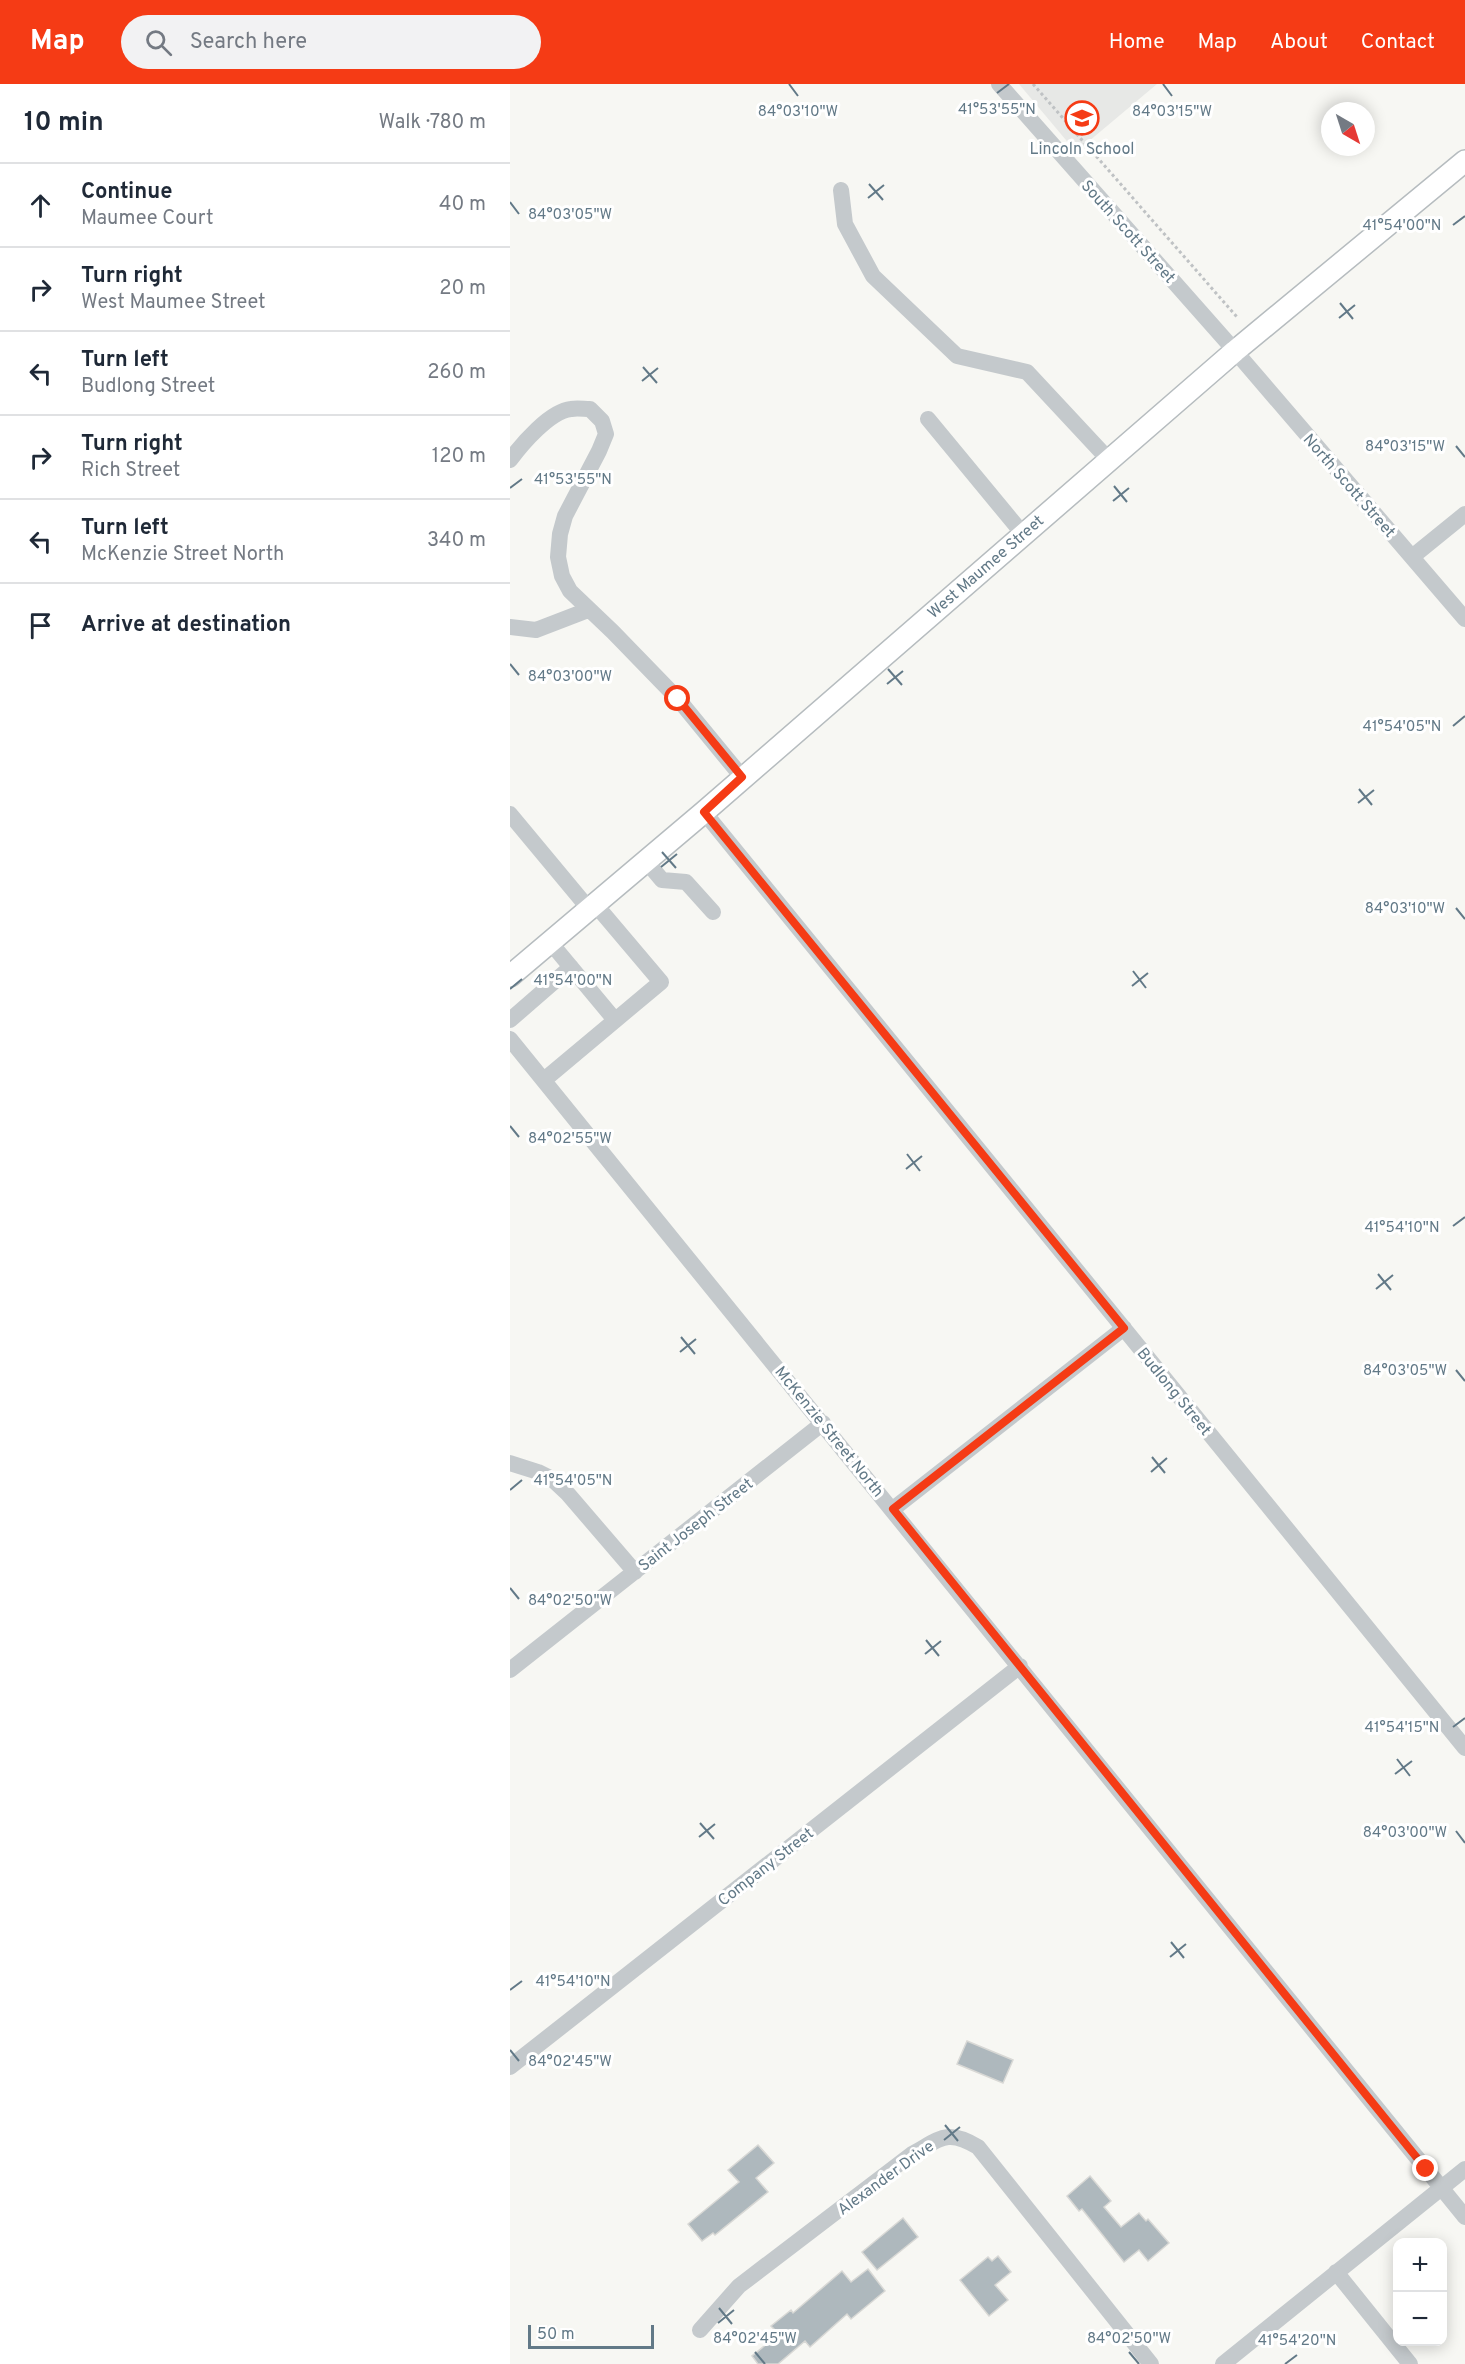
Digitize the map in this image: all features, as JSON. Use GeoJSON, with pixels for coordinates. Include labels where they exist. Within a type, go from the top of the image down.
{"type":"FeatureCollection","features":[{"type":"Feature","properties":{"kind":"main road","name":"West Maumee Street"},"geometry":{"type":"LineString","coordinates":[[510,976],[704,812],[1235,351],[1465,161]]}},
{"type":"Feature","properties":{"kind":"street","name":"South Scott Street"},"geometry":{"type":"LineString","coordinates":[[999,84],[1235,351]]}},
{"type":"Feature","properties":{"kind":"street"},"geometry":{"type":"LineString","coordinates":[[842,190],[845,224],[873,276],[957,356],[1027,372],[1109,460]]}},
{"type":"Feature","properties":{"kind":"street","name":"North Scott Street"},"geometry":{"type":"LineString","coordinates":[[1235,351],[1465,619]]}},
{"type":"Feature","properties":{"kind":"street"},"geometry":{"type":"LineString","coordinates":[[510,460],[524,443],[550,420],[569,408],[590,410],[602,422],[606,434],[600,451],[565,516],[558,557],[562,576],[570,591],[678,699],[742,777]]}},
{"type":"Feature","properties":{"kind":"street"},"geometry":{"type":"LineString","coordinates":[[928,419],[1023,534]]}},
{"type":"Feature","properties":{"kind":"street"},"geometry":{"type":"LineString","coordinates":[[1412,557],[1465,514]]}},
{"type":"Feature","properties":{"kind":"street"},"geometry":{"type":"LineString","coordinates":[[510,627],[536,630],[588,610]]}},
{"type":"Feature","properties":{"kind":"street","name":"Budlong Street"},"geometry":{"type":"LineString","coordinates":[[704,812],[1465,1748]]}},
{"type":"Feature","properties":{"kind":"street"},"geometry":{"type":"LineString","coordinates":[[510,814],[661,982],[543,1080]]}},
{"type":"Feature","properties":{"kind":"street"},"geometry":{"type":"LineString","coordinates":[[646,861],[662,880],[686,882],[713,912]]}},
{"type":"Feature","properties":{"kind":"street"},"geometry":{"type":"LineString","coordinates":[[550,942],[615,1020]]}},
{"type":"Feature","properties":{"kind":"street"},"geometry":{"type":"LineString","coordinates":[[510,1020],[571,967]]}},
{"type":"Feature","properties":{"kind":"street","name":"McKenzie Street North"},"geometry":{"type":"LineString","coordinates":[[510,1039],[1020,1665],[1465,2217]]}},
{"type":"Feature","properties":{"kind":"street"},"geometry":{"type":"LineString","coordinates":[[893,1509],[1124,1328]]}},
{"type":"Feature","properties":{"kind":"street","name":"Saint Joseph Street"},"geometry":{"type":"LineString","coordinates":[[510,1670],[823,1423]]}},
{"type":"Feature","properties":{"kind":"street"},"geometry":{"type":"LineString","coordinates":[[510,1463],[552,1479],[568,1494],[634,1572]]}},
{"type":"Feature","properties":{"kind":"street","name":"Company Street"},"geometry":{"type":"LineString","coordinates":[[510,2067],[1020,1665]]}},
{"type":"Feature","properties":{"kind":"street","name":"Alexander Drive"},"geometry":{"type":"LineString","coordinates":[[700,2330],[739,2286],[912,2154],[942,2137],[953,2137],[963,2138],[978,2147],[1151,2364]]}},
{"type":"Feature","properties":{"kind":"street"},"geometry":{"type":"LineString","coordinates":[[1223,2364],[1465,2169]]}},
{"type":"Feature","properties":{"kind":"street"},"geometry":{"type":"LineString","coordinates":[[1336,2272],[1410,2364]]}},
{"type":"Feature","properties":{"kind":"path"},"geometry":{"type":"LineString","coordinates":[[1033,84],[1237,317]]}},
{"type":"Feature","properties":{"kind":"shaded area","name":"Lincoln School"},"geometry":{"type":"Polygon","coordinates":[[[1019,84],[1157,84],[1076,152],[1019,84]]]}},
{"type":"Feature","properties":{"kind":"building"},"geometry":{"type":"Polygon","coordinates":[[[967,2041],[1013,2060],[1003,2083],[957,2064],[967,2041]]]}},
{"type":"Feature","properties":{"kind":"building"},"geometry":{"type":"Polygon","coordinates":[[[758,2145],[774,2163],[756,2178],[768,2192],[715,2235],[713,2233],[702,2241],[688,2224],[739,2182],[728,2170],[758,2145]]]}},
{"type":"Feature","properties":{"kind":"building"},"geometry":{"type":"Polygon","coordinates":[[[1090,2176],[1111,2201],[1104,2207],[1121,2227],[1139,2213],[1146,2221],[1148,2219],[1169,2243],[1148,2261],[1139,2250],[1124,2262],[1082,2209],[1079,2211],[1067,2196],[1090,2176]]]}},
{"type":"Feature","properties":{"kind":"building"},"geometry":{"type":"Polygon","coordinates":[[[903,2218],[918,2237],[877,2270],[862,2252],[903,2218]]]}},
{"type":"Feature","properties":{"kind":"building"},"geometry":{"type":"Polygon","coordinates":[[[998,2256],[1011,2272],[995,2285],[1008,2300],[989,2316],[960,2280],[988,2257],[992,2261],[998,2256]]]}},
{"type":"Feature","properties":{"kind":"building"},"geometry":{"type":"Polygon","coordinates":[[[868,2269],[885,2291],[851,2319],[847,2314],[810,2347],[805,2341],[778,2364],[758,2364],[752,2356],[779,2334],[771,2326],[791,2310],[793,2313],[842,2271],[851,2282],[868,2269]]]}},
{"type":"Feature","properties":{"kind":"place","name":"Lincoln School"},"geometry":{"type":"Point","coordinates":[1082,118]}},
{"type":"Feature","properties":{"kind":"route"},"geometry":{"type":"LineString","coordinates":[[678,699],[742,777],[704,812],[1124,1328],[893,1509],[1426,2169]]}}]}
